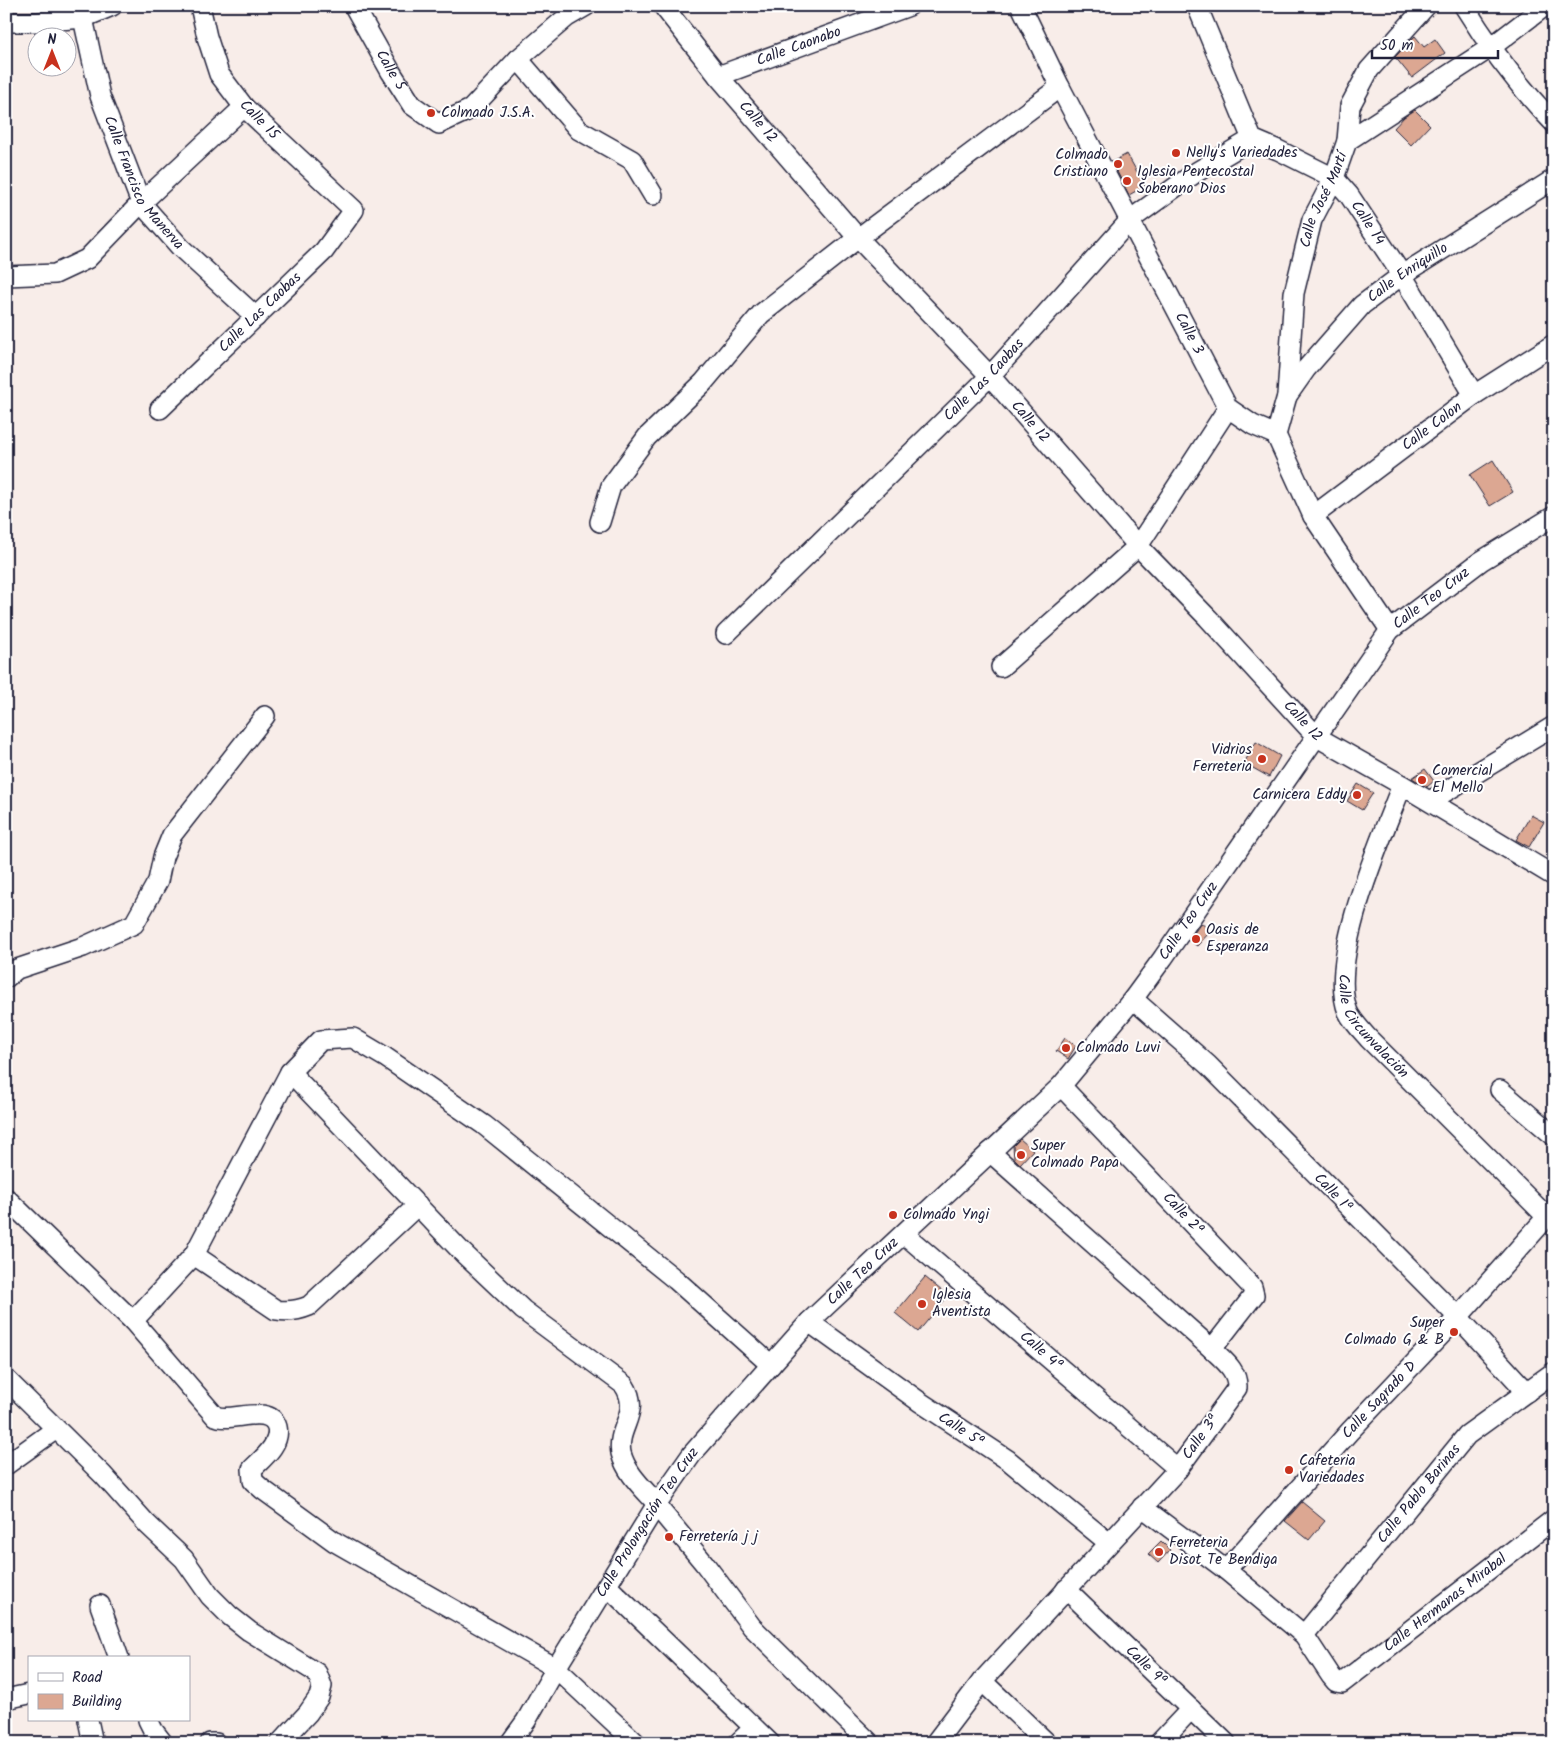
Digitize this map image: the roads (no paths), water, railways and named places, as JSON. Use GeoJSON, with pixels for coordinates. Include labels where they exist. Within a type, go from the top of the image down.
{"type":"FeatureCollection","features":[{"type":"Feature","properties":{"kind":"street"},"geometry":{"type":"LineString","coordinates":[[6,22],[36,14],[83,18],[112,6]]}},
{"type":"Feature","properties":{"kind":"street","name":"Calle 15"},"geometry":{"type":"LineString","coordinates":[[200,6],[207,37],[219,74],[244,107],[354,210]]}},
{"type":"Feature","properties":{"kind":"street","name":"Calle 5"},"geometry":{"type":"LineString","coordinates":[[354,6],[412,105],[439,124],[471,109],[518,59]]}},
{"type":"Feature","properties":{"kind":"street"},"geometry":{"type":"LineString","coordinates":[[586,6],[567,17],[518,59],[579,130],[632,160],[652,195]]}},
{"type":"Feature","properties":{"kind":"street","name":"Calle 12"},"geometry":{"type":"LineString","coordinates":[[662,6],[718,76],[858,238],[990,376],[1138,546],[1208,618],[1317,737],[1402,784],[1554,876]]}},
{"type":"Feature","properties":{"kind":"street","name":"Calle Caonabo"},"geometry":{"type":"LineString","coordinates":[[718,76],[909,6]]}},
{"type":"Feature","properties":{"kind":"street","name":"Calle 3"},"geometry":{"type":"LineString","coordinates":[[1021,6],[1060,87],[1228,408],[1253,425],[1276,435]]}},
{"type":"Feature","properties":{"kind":"street"},"geometry":{"type":"LineString","coordinates":[[1197,6],[1252,139]]}},
{"type":"Feature","properties":{"kind":"street"},"geometry":{"type":"LineString","coordinates":[[1347,141],[1350,106],[1369,70],[1426,6]]}},
{"type":"Feature","properties":{"kind":"street"},"geometry":{"type":"LineString","coordinates":[[1464,6],[1490,48],[1526,95],[1554,123]]}},
{"type":"Feature","properties":{"kind":"street","name":"Calle José Martí"},"geometry":{"type":"LineString","coordinates":[[1276,435],[1287,396],[1294,293],[1312,220],[1334,178],[1347,141],[1490,48],[1545,6]]}},
{"type":"Feature","properties":{"kind":"street","name":"Calle Francisco Manerva"},"geometry":{"type":"LineString","coordinates":[[83,18],[100,96],[142,202],[181,248],[256,317]]}},
{"type":"Feature","properties":{"kind":"street"},"geometry":{"type":"LineString","coordinates":[[600,522],[611,486],[647,437],[703,383],[761,314],[858,238],[1060,87]]}},
{"type":"Feature","properties":{"kind":"street"},"geometry":{"type":"LineString","coordinates":[[6,276],[55,274],[87,259],[142,202],[244,107]]}},
{"type":"Feature","properties":{"kind":"street","name":"Calle 14"},"geometry":{"type":"LineString","coordinates":[[1252,139],[1334,178],[1349,196],[1402,276],[1474,395]]}},
{"type":"Feature","properties":{"kind":"street","name":"Calle Las Caobas"},"geometry":{"type":"LineString","coordinates":[[726,634],[990,376],[1130,220],[1195,173],[1252,139]]}},
{"type":"Feature","properties":{"kind":"street","name":"Calle Enriquillo"},"geometry":{"type":"LineString","coordinates":[[1287,396],[1306,369],[1362,305],[1402,276],[1554,179]]}},
{"type":"Feature","properties":{"kind":"street","name":"Calle Las Caobas"},"geometry":{"type":"LineString","coordinates":[[160,409],[324,251],[354,210]]}},
{"type":"Feature","properties":{"kind":"street","name":"Calle Colon"},"geometry":{"type":"LineString","coordinates":[[1313,516],[1474,395],[1554,344]]}},
{"type":"Feature","properties":{"kind":"street"},"geometry":{"type":"LineString","coordinates":[[1001,667],[1138,546],[1228,408]]}},
{"type":"Feature","properties":{"kind":"street"},"geometry":{"type":"LineString","coordinates":[[1276,435],[1313,516],[1390,630]]}},
{"type":"Feature","properties":{"kind":"street","name":"Calle Teo Cruz"},"geometry":{"type":"LineString","coordinates":[[809,1322],[1061,1086],[1133,999],[1390,630],[1481,561],[1554,516]]}},
{"type":"Feature","properties":{"kind":"street"},"geometry":{"type":"LineString","coordinates":[[6,978],[17,969],[83,947],[134,924],[158,881],[163,857],[172,835],[265,716]]}},
{"type":"Feature","properties":{"kind":"street"},"geometry":{"type":"LineString","coordinates":[[1430,801],[1554,726]]}},
{"type":"Feature","properties":{"kind":"street","name":"Calle Circunvalación"},"geometry":{"type":"LineString","coordinates":[[1402,784],[1353,919],[1344,965],[1343,988],[1348,1012],[1369,1039],[1550,1213]]}},
{"type":"Feature","properties":{"kind":"street","name":"Calle 1ª"},"geometry":{"type":"LineString","coordinates":[[1133,999],[1208,1065],[1458,1317],[1527,1392]]}},
{"type":"Feature","properties":{"kind":"street"},"geometry":{"type":"LineString","coordinates":[[133,1321],[194,1255],[290,1072],[322,1040],[352,1038],[385,1057],[484,1125],[676,1280],[771,1365]]}},
{"type":"Feature","properties":{"kind":"street"},"geometry":{"type":"LineString","coordinates":[[290,1072],[463,1253],[523,1310],[624,1385],[630,1393],[631,1403],[622,1436],[621,1450],[631,1475],[704,1563],[752,1627],[870,1743]]}},
{"type":"Feature","properties":{"kind":"street","name":"Calle 2ª"},"geometry":{"type":"LineString","coordinates":[[1061,1086],[1252,1287],[1254,1295],[1212,1349]]}},
{"type":"Feature","properties":{"kind":"street"},"geometry":{"type":"LineString","coordinates":[[1500,1090],[1554,1136]]}},
{"type":"Feature","properties":{"kind":"street","name":"Calle 3ª"},"geometry":{"type":"LineString","coordinates":[[935,1743],[982,1681],[1178,1469],[1236,1388],[1237,1380],[1234,1372],[1212,1349],[990,1152]]}},
{"type":"Feature","properties":{"kind":"street"},"geometry":{"type":"LineString","coordinates":[[6,1198],[133,1321],[215,1416],[222,1418],[254,1414],[263,1415],[269,1417],[276,1424],[278,1436],[275,1443],[252,1469],[253,1481],[262,1489],[335,1542],[556,1668],[636,1743]]}},
{"type":"Feature","properties":{"kind":"street"},"geometry":{"type":"LineString","coordinates":[[194,1255],[276,1310],[288,1312],[300,1310],[309,1306],[418,1205]]}},
{"type":"Feature","properties":{"kind":"street","name":"Calle Sagrado D"},"geometry":{"type":"LineString","coordinates":[[1226,1570],[1350,1431],[1458,1317],[1550,1213]]}},
{"type":"Feature","properties":{"kind":"street","name":"Calle 4ª"},"geometry":{"type":"LineString","coordinates":[[904,1234],[1178,1469]]}},
{"type":"Feature","properties":{"kind":"street","name":"Calle Prolongación Teo Cruz"},"geometry":{"type":"LineString","coordinates":[[510,1743],[526,1721],[556,1668],[656,1504],[692,1454],[809,1322]]}},
{"type":"Feature","properties":{"kind":"street","name":"Calle 5ª"},"geometry":{"type":"LineString","coordinates":[[809,1322],[920,1402],[1008,1460],[1109,1543]]}},
{"type":"Feature","properties":{"kind":"street","name":"Calle Pablo Barinas"},"geometry":{"type":"LineString","coordinates":[[1304,1635],[1467,1435],[1554,1372]]}},
{"type":"Feature","properties":{"kind":"street"},"geometry":{"type":"LineString","coordinates":[[6,1379],[103,1475],[147,1524],[184,1559],[210,1596],[230,1616],[249,1631],[317,1674],[322,1686],[319,1697],[308,1713],[280,1743]]}},
{"type":"Feature","properties":{"kind":"street"},"geometry":{"type":"LineString","coordinates":[[7,1462],[56,1429]]}},
{"type":"Feature","properties":{"kind":"street"},"geometry":{"type":"LineString","coordinates":[[1142,1507],[1226,1570],[1304,1635]]}},
{"type":"Feature","properties":{"kind":"street","name":"Calle Hermanas Mirabal"},"geometry":{"type":"LineString","coordinates":[[1304,1635],[1336,1682],[1342,1683],[1554,1519]]}},
{"type":"Feature","properties":{"kind":"street"},"geometry":{"type":"LineString","coordinates":[[607,1586],[770,1743]]}},
{"type":"Feature","properties":{"kind":"street","name":"Calle 9ª"},"geometry":{"type":"LineString","coordinates":[[1066,1589],[1226,1743]]}},
{"type":"Feature","properties":{"kind":"street"},"geometry":{"type":"LineString","coordinates":[[100,1605],[119,1656]]}},
{"type":"Feature","properties":{"kind":"street"},"geometry":{"type":"LineString","coordinates":[[982,1681],[1047,1743]]}},
{"type":"Feature","properties":{"kind":"street"},"geometry":{"type":"LineString","coordinates":[[6,1699],[28,1694]]}},
{"type":"Feature","properties":{"kind":"street"},"geometry":{"type":"LineString","coordinates":[[1159,1743],[1191,1709]]}},
{"type":"Feature","properties":{"kind":"street"},"geometry":{"type":"LineString","coordinates":[[88,1722],[93,1743]]}},
{"type":"Feature","properties":{"kind":"street"},"geometry":{"type":"LineString","coordinates":[[149,1722],[163,1743]]}},
{"type":"Feature","properties":{"kind":"street"},"geometry":{"type":"LineString","coordinates":[[738,1743],[754,1728]]}},
{"type":"Feature","properties":{"kind":"street"},"geometry":{"type":"LineString","coordinates":[[210,1743],[216,1743]]}},
{"type":"Feature","properties":{"kind":"place","name":"Colmado J.S.A."},"geometry":{"type":"Point","coordinates":[431,113]}},
{"type":"Feature","properties":{"kind":"place","name":"Nelly's Variedades"},"geometry":{"type":"Point","coordinates":[1176,153]}},
{"type":"Feature","properties":{"kind":"place","name":"Colmado Cristiano"},"geometry":{"type":"Point","coordinates":[1118,164]}},
{"type":"Feature","properties":{"kind":"place","name":"Iglesia Pentecostal Soberano Dios"},"geometry":{"type":"Point","coordinates":[1127,181]}},
{"type":"Feature","properties":{"kind":"place","name":"Vidrios Ferreteria"},"geometry":{"type":"Point","coordinates":[1262,759]}},
{"type":"Feature","properties":{"kind":"place","name":"Comercial El Mello"},"geometry":{"type":"Point","coordinates":[1422,780]}},
{"type":"Feature","properties":{"kind":"place","name":"Carnicera Eddy"},"geometry":{"type":"Point","coordinates":[1357,795]}},
{"type":"Feature","properties":{"kind":"place","name":"Oasis de Esperanza"},"geometry":{"type":"Point","coordinates":[1196,939]}},
{"type":"Feature","properties":{"kind":"place","name":"Colmado Luvi"},"geometry":{"type":"Point","coordinates":[1066,1048]}},
{"type":"Feature","properties":{"kind":"place","name":"Super Colmado Papa"},"geometry":{"type":"Point","coordinates":[1021,1155]}},
{"type":"Feature","properties":{"kind":"place","name":"Colmado Yngi"},"geometry":{"type":"Point","coordinates":[893,1215]}},
{"type":"Feature","properties":{"kind":"place","name":"Iglesia Aventista"},"geometry":{"type":"Point","coordinates":[922,1304]}},
{"type":"Feature","properties":{"kind":"place","name":"Super Colmado G & B"},"geometry":{"type":"Point","coordinates":[1454,1332]}},
{"type":"Feature","properties":{"kind":"place","name":"Cafeteria Variedades"},"geometry":{"type":"Point","coordinates":[1289,1470]}},
{"type":"Feature","properties":{"kind":"place","name":"Ferretería j j"},"geometry":{"type":"Point","coordinates":[669,1537]}},
{"type":"Feature","properties":{"kind":"place","name":"Ferreteria Disot Te Bendiga"},"geometry":{"type":"Point","coordinates":[1159,1552]}}]}
